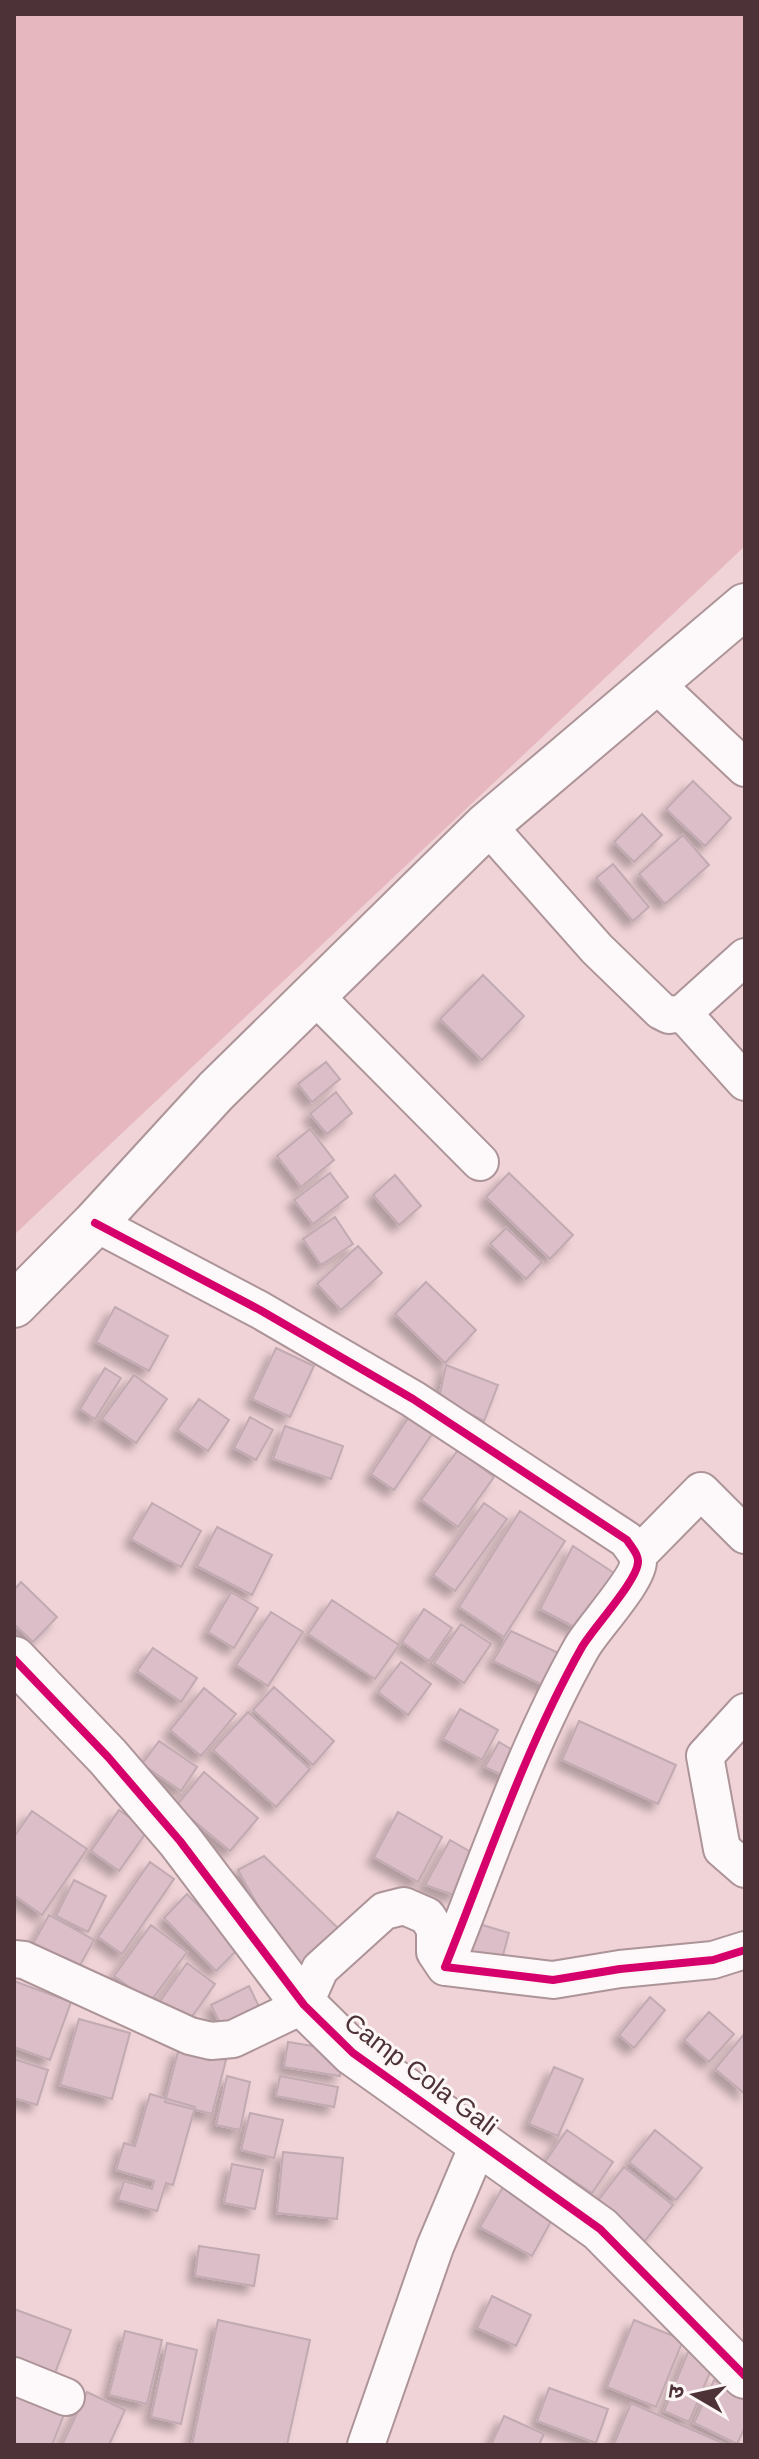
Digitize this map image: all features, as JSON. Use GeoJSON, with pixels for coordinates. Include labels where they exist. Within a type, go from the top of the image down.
{"type":"FeatureCollection","features":[{"type":"Feature","properties":{"kind":"street"},"geometry":{"type":"LineString","coordinates":[[14,1305],[95,1223],[216,1091],[487,825],[745,606]]}},
{"type":"Feature","properties":{"kind":"street"},"geometry":{"type":"LineString","coordinates":[[655,683],[745,768]]}},
{"type":"Feature","properties":{"kind":"street"},"geometry":{"type":"LineString","coordinates":[[487,825],[597,949],[661,1011],[676,1016],[683,1013],[745,957]]}},
{"type":"Feature","properties":{"kind":"street"},"geometry":{"type":"LineString","coordinates":[[314,995],[480,1162]]}},
{"type":"Feature","properties":{"kind":"street"},"geometry":{"type":"LineString","coordinates":[[683,1013],[745,1082]]}},
{"type":"Feature","properties":{"kind":"street"},"geometry":{"type":"LineString","coordinates":[[95,1223],[260,1310],[413,1399],[627,1540],[638,1555],[639,1565],[632,1578],[584,1645],[538,1734],[445,1967]]}},
{"type":"Feature","properties":{"kind":"street"},"geometry":{"type":"LineString","coordinates":[[638,1555],[701,1491],[745,1535]]}},
{"type":"Feature","properties":{"kind":"street","name":"Camp Cola Gali"},"geometry":{"type":"LineString","coordinates":[[14,1659],[108,1757],[180,1841],[304,2005],[353,2053],[600,2229],[745,2376]]}},
{"type":"Feature","properties":{"kind":"street"},"geometry":{"type":"LineString","coordinates":[[745,1712],[705,1756],[722,1849],[745,1869]]}},
{"type":"Feature","properties":{"kind":"street"},"geometry":{"type":"LineString","coordinates":[[14,1959],[24,1960],[190,2036],[211,2041],[233,2039],[304,2005],[320,1969],[384,1911],[404,1906],[427,1916],[435,1929],[435,1952],[445,1967],[553,1980],[620,1969],[713,1960],[745,1950]]}},
{"type":"Feature","properties":{"kind":"street"},"geometry":{"type":"LineString","coordinates":[[366,2445],[435,2247],[479,2143]]}},
{"type":"Feature","properties":{"kind":"street"},"geometry":{"type":"LineString","coordinates":[[14,2376],[66,2397]]}},
{"type":"Feature","properties":{"kind":"shaded area"},"geometry":{"type":"Polygon","coordinates":[[[14,14],[745,14],[745,546],[14,1235],[14,14]]]}},
{"type":"Feature","properties":{"kind":"building"},"geometry":{"type":"Polygon","coordinates":[[[693,781],[731,818],[705,846],[666,809],[693,781]]]}},
{"type":"Feature","properties":{"kind":"building"},"geometry":{"type":"Polygon","coordinates":[[[642,814],[662,835],[634,862],[614,842],[642,814]]]}},
{"type":"Feature","properties":{"kind":"building"},"geometry":{"type":"Polygon","coordinates":[[[683,835],[709,865],[665,904],[639,874],[683,835]]]}},
{"type":"Feature","properties":{"kind":"building"},"geometry":{"type":"Polygon","coordinates":[[[613,864],[649,907],[633,921],[596,878],[613,864]]]}},
{"type":"Feature","properties":{"kind":"building"},"geometry":{"type":"Polygon","coordinates":[[[483,975],[524,1016],[482,1060],[440,1019],[483,975]]]}},
{"type":"Feature","properties":{"kind":"building"},"geometry":{"type":"Polygon","coordinates":[[[326,1062],[340,1079],[312,1102],[298,1084],[326,1062]]]}},
{"type":"Feature","properties":{"kind":"building"},"geometry":{"type":"Polygon","coordinates":[[[336,1092],[352,1113],[327,1134],[310,1114],[336,1092]]]}},
{"type":"Feature","properties":{"kind":"building"},"geometry":{"type":"Polygon","coordinates":[[[310,1129],[334,1160],[301,1187],[277,1156],[310,1129]]]}},
{"type":"Feature","properties":{"kind":"building"},"geometry":{"type":"Polygon","coordinates":[[[330,1173],[348,1197],[313,1224],[294,1200],[330,1173]]]}},
{"type":"Feature","properties":{"kind":"building"},"geometry":{"type":"Polygon","coordinates":[[[509,1173],[573,1235],[550,1259],[486,1197],[509,1173]]]}},
{"type":"Feature","properties":{"kind":"building"},"geometry":{"type":"Polygon","coordinates":[[[395,1175],[421,1206],[399,1225],[373,1195],[395,1175]]]}},
{"type":"Feature","properties":{"kind":"building"},"geometry":{"type":"Polygon","coordinates":[[[335,1217],[353,1244],[321,1265],[303,1239],[335,1217]]]}},
{"type":"Feature","properties":{"kind":"building"},"geometry":{"type":"Polygon","coordinates":[[[506,1228],[542,1262],[526,1279],[490,1244],[506,1228]]]}},
{"type":"Feature","properties":{"kind":"building"},"geometry":{"type":"Polygon","coordinates":[[[358,1246],[382,1273],[341,1310],[317,1284],[358,1246]]]}},
{"type":"Feature","properties":{"kind":"building"},"geometry":{"type":"Polygon","coordinates":[[[426,1282],[476,1330],[445,1363],[395,1314],[426,1282]]]}},
{"type":"Feature","properties":{"kind":"building"},"geometry":{"type":"Polygon","coordinates":[[[115,1307],[168,1336],[149,1371],[96,1342],[115,1307]]]}},
{"type":"Feature","properties":{"kind":"building"},"geometry":{"type":"Polygon","coordinates":[[[276,1348],[314,1366],[290,1417],[252,1399],[276,1348]]]}},
{"type":"Feature","properties":{"kind":"building"},"geometry":{"type":"Polygon","coordinates":[[[446,1365],[498,1385],[484,1421],[439,1398],[446,1365]]]}},
{"type":"Feature","properties":{"kind":"building"},"geometry":{"type":"Polygon","coordinates":[[[105,1368],[121,1378],[95,1419],[80,1409],[105,1368]]]}},
{"type":"Feature","properties":{"kind":"building"},"geometry":{"type":"Polygon","coordinates":[[[134,1375],[167,1399],[136,1443],[102,1419],[134,1375]]]}},
{"type":"Feature","properties":{"kind":"building"},"geometry":{"type":"Polygon","coordinates":[[[199,1399],[229,1420],[208,1451],[177,1430],[199,1399]]]}},
{"type":"Feature","properties":{"kind":"building"},"geometry":{"type":"Polygon","coordinates":[[[414,1409],[438,1425],[394,1490],[371,1474],[414,1409]]]}},
{"type":"Feature","properties":{"kind":"building"},"geometry":{"type":"Polygon","coordinates":[[[250,1417],[273,1430],[256,1460],[234,1448],[250,1417]]]}},
{"type":"Feature","properties":{"kind":"building"},"geometry":{"type":"Polygon","coordinates":[[[285,1426],[343,1446],[331,1479],[273,1459],[285,1426]]]}},
{"type":"Feature","properties":{"kind":"building"},"geometry":{"type":"Polygon","coordinates":[[[458,1450],[494,1477],[458,1527],[421,1500],[458,1450]]]}},
{"type":"Feature","properties":{"kind":"building"},"geometry":{"type":"Polygon","coordinates":[[[152,1503],[201,1531],[181,1567],[131,1539],[152,1503]]]}},
{"type":"Feature","properties":{"kind":"building"},"geometry":{"type":"Polygon","coordinates":[[[484,1503],[507,1519],[455,1591],[433,1575],[484,1503]]]}},
{"type":"Feature","properties":{"kind":"building"},"geometry":{"type":"Polygon","coordinates":[[[520,1511],[565,1541],[504,1637],[459,1607],[520,1511]]]}},
{"type":"Feature","properties":{"kind":"building"},"geometry":{"type":"Polygon","coordinates":[[[217,1527],[272,1555],[252,1595],[197,1566],[217,1527]]]}},
{"type":"Feature","properties":{"kind":"building"},"geometry":{"type":"Polygon","coordinates":[[[573,1546],[614,1573],[578,1629],[540,1609],[573,1546]]]}},
{"type":"Feature","properties":{"kind":"building"},"geometry":{"type":"Polygon","coordinates":[[[21,1582],[57,1617],[33,1642],[14,1624],[14,1590],[21,1582]]]}},
{"type":"Feature","properties":{"kind":"building"},"geometry":{"type":"Polygon","coordinates":[[[231,1592],[258,1608],[234,1648],[208,1632],[231,1592]]]}},
{"type":"Feature","properties":{"kind":"building"},"geometry":{"type":"Polygon","coordinates":[[[332,1600],[399,1645],[375,1679],[308,1634],[332,1600]]]}},
{"type":"Feature","properties":{"kind":"building"},"geometry":{"type":"Polygon","coordinates":[[[424,1609],[452,1628],[429,1661],[402,1642],[424,1609]]]}},
{"type":"Feature","properties":{"kind":"building"},"geometry":{"type":"Polygon","coordinates":[[[271,1612],[303,1632],[268,1686],[236,1665],[271,1612]]]}},
{"type":"Feature","properties":{"kind":"building"},"geometry":{"type":"Polygon","coordinates":[[[461,1624],[491,1644],[464,1683],[434,1663],[461,1624]]]}},
{"type":"Feature","properties":{"kind":"building"},"geometry":{"type":"Polygon","coordinates":[[[511,1631],[567,1657],[549,1688],[493,1661],[511,1631]]]}},
{"type":"Feature","properties":{"kind":"building"},"geometry":{"type":"Polygon","coordinates":[[[153,1648],[197,1678],[181,1702],[137,1671],[153,1648]]]}},
{"type":"Feature","properties":{"kind":"building"},"geometry":{"type":"Polygon","coordinates":[[[401,1662],[431,1684],[408,1715],[378,1692],[401,1662]]]}},
{"type":"Feature","properties":{"kind":"building"},"geometry":{"type":"Polygon","coordinates":[[[274,1687],[334,1741],[313,1765],[253,1710],[274,1687]]]}},
{"type":"Feature","properties":{"kind":"building"},"geometry":{"type":"Polygon","coordinates":[[[204,1688],[236,1714],[201,1756],[170,1730],[204,1688]]]}},
{"type":"Feature","properties":{"kind":"building"},"geometry":{"type":"Polygon","coordinates":[[[460,1709],[498,1730],[482,1760],[443,1739],[460,1709]]]}},
{"type":"Feature","properties":{"kind":"building"},"geometry":{"type":"Polygon","coordinates":[[[248,1712],[310,1769],[276,1807],[213,1750],[248,1712]]]}},
{"type":"Feature","properties":{"kind":"building"},"geometry":{"type":"Polygon","coordinates":[[[579,1721],[676,1765],[658,1804],[562,1760],[579,1721]]]}},
{"type":"Feature","properties":{"kind":"building"},"geometry":{"type":"Polygon","coordinates":[[[159,1741],[197,1767],[181,1791],[142,1764],[159,1741]]]}},
{"type":"Feature","properties":{"kind":"building"},"geometry":{"type":"Polygon","coordinates":[[[499,1742],[521,1755],[508,1778],[485,1767],[499,1742]]]}},
{"type":"Feature","properties":{"kind":"building"},"geometry":{"type":"Polygon","coordinates":[[[204,1772],[258,1818],[230,1851],[176,1806],[204,1772]]]}},
{"type":"Feature","properties":{"kind":"building"},"geometry":{"type":"Polygon","coordinates":[[[119,1810],[148,1830],[119,1871],[91,1851],[119,1810]]]}},
{"type":"Feature","properties":{"kind":"building"},"geometry":{"type":"Polygon","coordinates":[[[32,1811],[87,1849],[42,1915],[14,1895],[14,1837],[32,1811]]]}},
{"type":"Feature","properties":{"kind":"building"},"geometry":{"type":"Polygon","coordinates":[[[398,1812],[442,1837],[418,1882],[374,1857],[398,1812]]]}},
{"type":"Feature","properties":{"kind":"building"},"geometry":{"type":"Polygon","coordinates":[[[450,1840],[478,1856],[454,1895],[425,1885],[450,1840]]]}},
{"type":"Feature","properties":{"kind":"building"},"geometry":{"type":"Polygon","coordinates":[[[264,1856],[341,1931],[300,1981],[238,1870],[264,1856]]]}},
{"type":"Feature","properties":{"kind":"building"},"geometry":{"type":"Polygon","coordinates":[[[150,1862],[174,1879],[122,1954],[98,1937],[150,1862]]]}},
{"type":"Feature","properties":{"kind":"building"},"geometry":{"type":"Polygon","coordinates":[[[74,1880],[106,1896],[88,1932],[56,1916],[74,1880]]]}},
{"type":"Feature","properties":{"kind":"building"},"geometry":{"type":"Polygon","coordinates":[[[187,1894],[240,1947],[216,1971],[164,1918],[187,1894]]]}},
{"type":"Feature","properties":{"kind":"building"},"geometry":{"type":"Polygon","coordinates":[[[49,1915],[94,1940],[74,1976],[29,1951],[49,1915]]]}},
{"type":"Feature","properties":{"kind":"building"},"geometry":{"type":"Polygon","coordinates":[[[479,1924],[509,1933],[500,1966],[470,1958],[479,1924]]]}},
{"type":"Feature","properties":{"kind":"building"},"geometry":{"type":"Polygon","coordinates":[[[151,1925],[187,1952],[150,2002],[114,1976],[151,1925]]]}},
{"type":"Feature","properties":{"kind":"building"},"geometry":{"type":"Polygon","coordinates":[[[187,1963],[215,1984],[186,2025],[158,2004],[187,1963]]]}},
{"type":"Feature","properties":{"kind":"building"},"geometry":{"type":"Polygon","coordinates":[[[14,1981],[71,2002],[50,2060],[14,2047],[14,1981]]]}},
{"type":"Feature","properties":{"kind":"building"},"geometry":{"type":"Polygon","coordinates":[[[249,1986],[265,2019],[227,2038],[211,2005],[249,1986]]]}},
{"type":"Feature","properties":{"kind":"building"},"geometry":{"type":"Polygon","coordinates":[[[650,1997],[665,2010],[634,2048],[619,2035],[650,1997]]]}},
{"type":"Feature","properties":{"kind":"building"},"geometry":{"type":"Polygon","coordinates":[[[709,2012],[734,2034],[709,2062],[684,2040],[709,2012]]]}},
{"type":"Feature","properties":{"kind":"building"},"geometry":{"type":"Polygon","coordinates":[[[79,2019],[130,2033],[112,2099],[60,2085],[79,2019]]]}},
{"type":"Feature","properties":{"kind":"building"},"geometry":{"type":"Polygon","coordinates":[[[745,2033],[745,2094],[715,2069],[745,2033]]]}},
{"type":"Feature","properties":{"kind":"building"},"geometry":{"type":"Polygon","coordinates":[[[288,2042],[344,2051],[340,2076],[284,2067],[288,2042]]]}},
{"type":"Feature","properties":{"kind":"building"},"geometry":{"type":"Polygon","coordinates":[[[179,2048],[226,2060],[212,2114],[165,2102],[179,2048]]]}},
{"type":"Feature","properties":{"kind":"building"},"geometry":{"type":"Polygon","coordinates":[[[14,2059],[48,2070],[37,2105],[14,2098],[14,2059]]]}},
{"type":"Feature","properties":{"kind":"building"},"geometry":{"type":"Polygon","coordinates":[[[554,2067],[583,2079],[558,2136],[529,2124],[554,2067]]]}},
{"type":"Feature","properties":{"kind":"building"},"geometry":{"type":"Polygon","coordinates":[[[227,2076],[250,2082],[240,2130],[216,2125],[227,2076]]]}},
{"type":"Feature","properties":{"kind":"building"},"geometry":{"type":"Polygon","coordinates":[[[280,2076],[338,2087],[334,2107],[276,2096],[280,2076]]]}},
{"type":"Feature","properties":{"kind":"building"},"geometry":{"type":"Polygon","coordinates":[[[150,2094],[195,2107],[173,2185],[166,2183],[157,2211],[118,2200],[124,2181],[152,2189],[154,2181],[116,2170],[124,2143],[135,2146],[150,2094]]]}},
{"type":"Feature","properties":{"kind":"building"},"geometry":{"type":"Polygon","coordinates":[[[250,2113],[283,2120],[274,2158],[241,2150],[250,2113]]]}},
{"type":"Feature","properties":{"kind":"building"},"geometry":{"type":"Polygon","coordinates":[[[567,2130],[613,2162],[592,2193],[545,2162],[567,2130]]]}},
{"type":"Feature","properties":{"kind":"building"},"geometry":{"type":"Polygon","coordinates":[[[655,2130],[702,2168],[676,2200],[629,2162],[655,2130]]]}},
{"type":"Feature","properties":{"kind":"building"},"geometry":{"type":"Polygon","coordinates":[[[283,2152],[343,2158],[337,2219],[277,2213],[283,2152]]]}},
{"type":"Feature","properties":{"kind":"building"},"geometry":{"type":"Polygon","coordinates":[[[232,2164],[263,2170],[255,2209],[224,2203],[232,2164]]]}},
{"type":"Feature","properties":{"kind":"building"},"geometry":{"type":"Polygon","coordinates":[[[624,2167],[673,2205],[644,2242],[596,2203],[624,2167]]]}},
{"type":"Feature","properties":{"kind":"building"},"geometry":{"type":"Polygon","coordinates":[[[503,2187],[554,2216],[532,2256],[480,2227],[503,2187]]]}},
{"type":"Feature","properties":{"kind":"building"},"geometry":{"type":"Polygon","coordinates":[[[199,2246],[259,2255],[254,2286],[195,2276],[199,2246]]]}},
{"type":"Feature","properties":{"kind":"building"},"geometry":{"type":"Polygon","coordinates":[[[492,2296],[531,2315],[516,2346],[477,2328],[492,2296]]]}},
{"type":"Feature","properties":{"kind":"building"},"geometry":{"type":"Polygon","coordinates":[[[14,2309],[71,2330],[52,2381],[14,2367],[14,2309]]]}},
{"type":"Feature","properties":{"kind":"building"},"geometry":{"type":"Polygon","coordinates":[[[218,2320],[310,2340],[287,2445],[192,2445],[218,2320]]]}},
{"type":"Feature","properties":{"kind":"building"},"geometry":{"type":"Polygon","coordinates":[[[634,2320],[683,2340],[656,2407],[607,2387],[634,2320]]]}},
{"type":"Feature","properties":{"kind":"building"},"geometry":{"type":"Polygon","coordinates":[[[125,2331],[162,2340],[147,2404],[109,2395],[125,2331]]]}},
{"type":"Feature","properties":{"kind":"building"},"geometry":{"type":"Polygon","coordinates":[[[167,2343],[197,2350],[181,2424],[151,2417],[167,2343]]]}},
{"type":"Feature","properties":{"kind":"building"},"geometry":{"type":"Polygon","coordinates":[[[690,2347],[716,2358],[689,2422],[664,2411],[690,2347]]]}},
{"type":"Feature","properties":{"kind":"building"},"geometry":{"type":"Polygon","coordinates":[[[714,2380],[745,2395],[745,2427],[737,2444],[694,2423],[714,2380]]]}},
{"type":"Feature","properties":{"kind":"building"},"geometry":{"type":"Polygon","coordinates":[[[549,2388],[608,2409],[596,2443],[537,2421],[549,2388]]]}},
{"type":"Feature","properties":{"kind":"building"},"geometry":{"type":"Polygon","coordinates":[[[14,2391],[65,2412],[52,2445],[14,2445],[14,2391]]]}},
{"type":"Feature","properties":{"kind":"building"},"geometry":{"type":"Polygon","coordinates":[[[87,2392],[125,2410],[109,2445],[62,2445],[87,2392]]]}},
{"type":"Feature","properties":{"kind":"building"},"geometry":{"type":"Polygon","coordinates":[[[631,2403],[727,2445],[614,2444],[631,2403]]]}},
{"type":"Feature","properties":{"kind":"building"},"geometry":{"type":"Polygon","coordinates":[[[504,2416],[544,2434],[539,2445],[491,2445],[504,2416]]]}},
{"type":"Feature","properties":{"kind":"cycle path"},"geometry":{"type":"LineString","coordinates":[[95,1223],[260,1310],[413,1399],[627,1540],[637,1555],[638,1561],[631,1579],[582,1647],[543,1725],[508,1805],[445,1967],[553,1980],[620,1969],[713,1960],[745,1950]]}},
{"type":"Feature","properties":{"kind":"cycle path"},"geometry":{"type":"LineString","coordinates":[[14,1659],[108,1757],[180,1841],[304,2005],[353,2053],[600,2229],[745,2376]]}}]}
